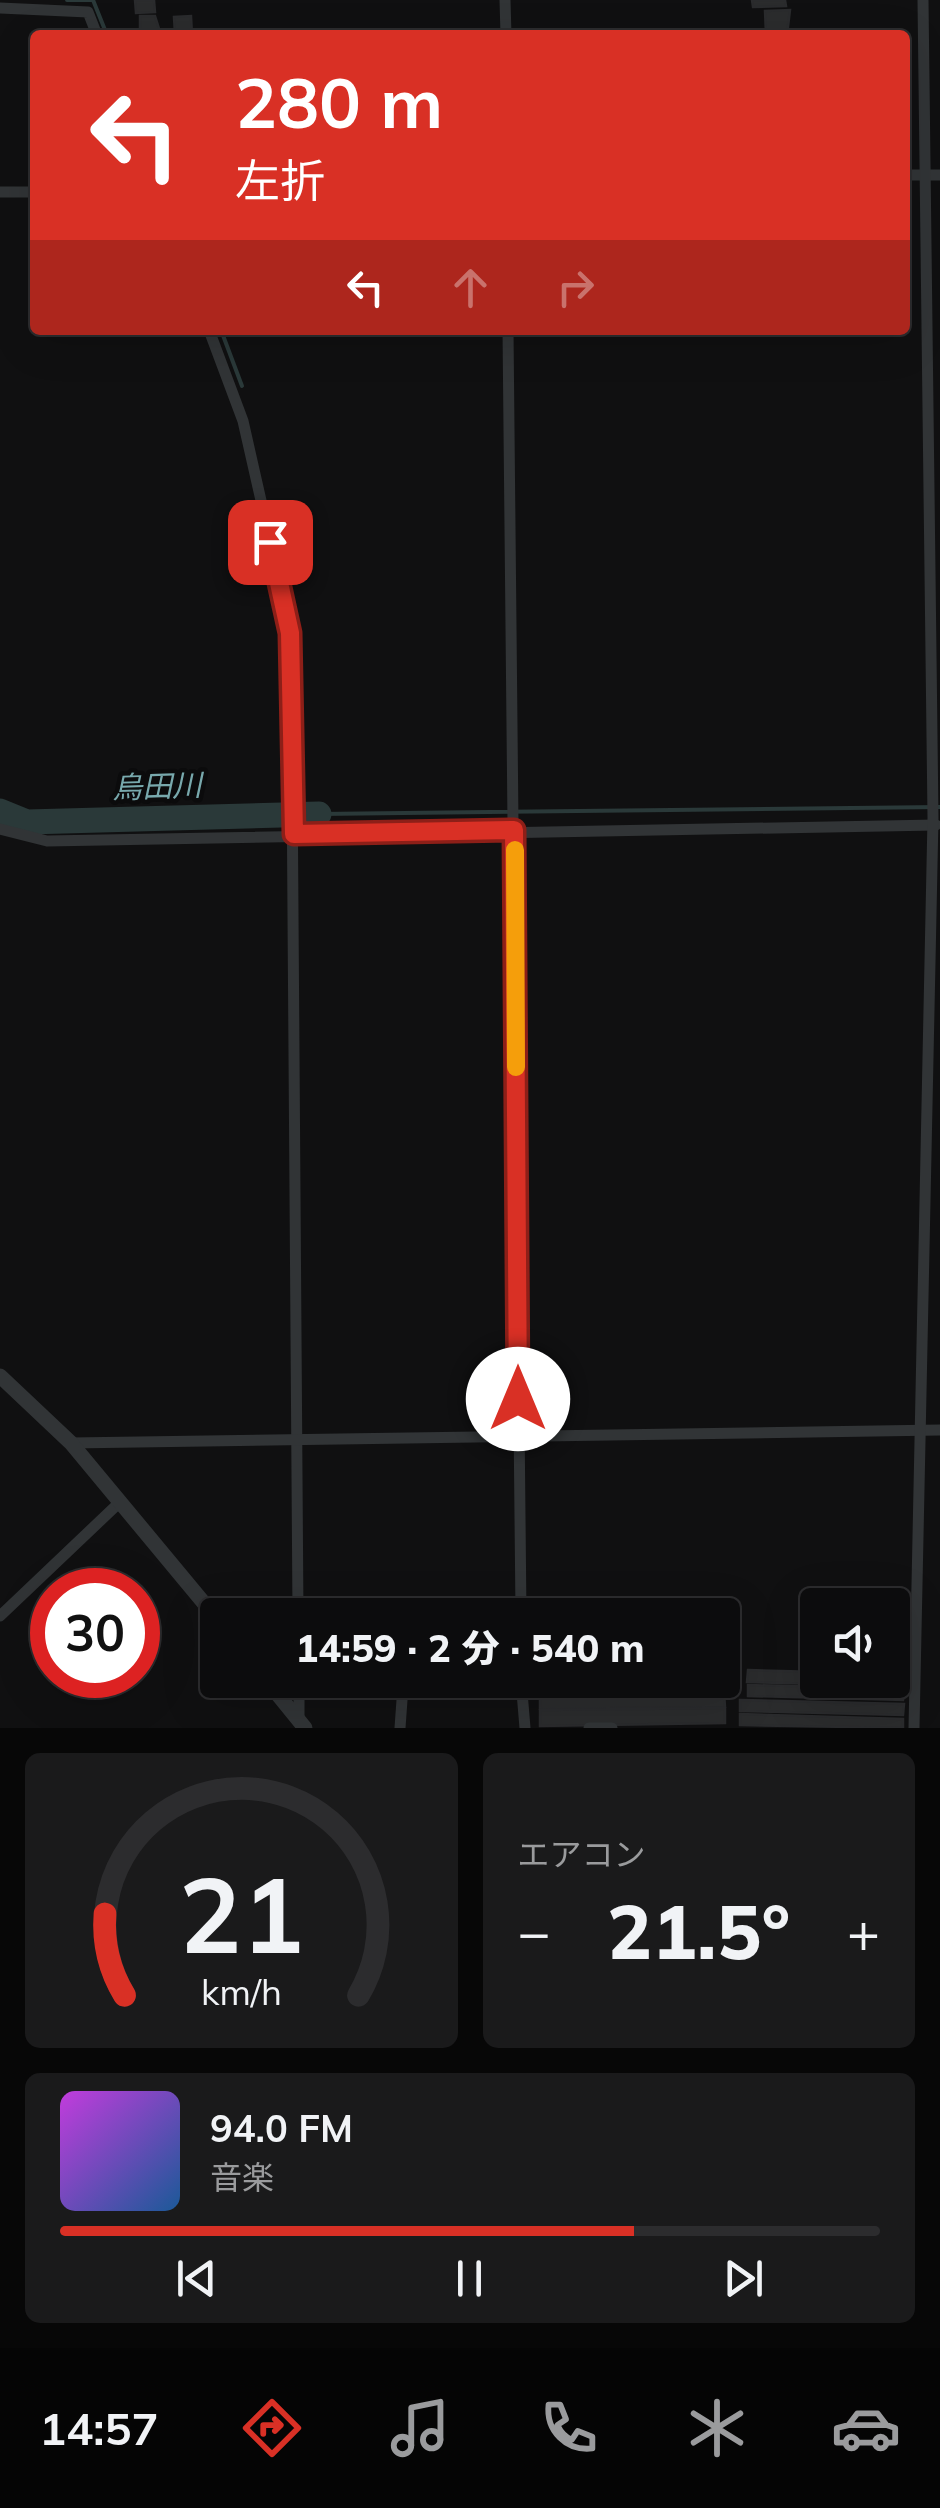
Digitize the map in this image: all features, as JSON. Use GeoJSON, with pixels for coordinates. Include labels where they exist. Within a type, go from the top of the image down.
{"type":"FeatureCollection","features":[{"type":"Feature","properties":{"kind":"street"},"geometry":{"type":"LineString","coordinates":[[505,0],[506,30]]}},
{"type":"Feature","properties":{"kind":"street"},"geometry":{"type":"LineString","coordinates":[[914,1728],[935,823],[922,0]]}},
{"type":"Feature","properties":{"kind":"street"},"geometry":{"type":"LineString","coordinates":[[0,8],[88,12],[95,30]]}},
{"type":"Feature","properties":{"kind":"street"},"geometry":{"type":"LineString","coordinates":[[910,175],[940,176]]}},
{"type":"Feature","properties":{"kind":"street"},"geometry":{"type":"LineString","coordinates":[[0,192],[30,192]]}},
{"type":"Feature","properties":{"kind":"street"},"geometry":{"type":"LineString","coordinates":[[212,335],[242,421],[290,633],[298,1598]]}},
{"type":"Feature","properties":{"kind":"street"},"geometry":{"type":"LineString","coordinates":[[508,335],[520,1598]]}},
{"type":"Feature","properties":{"kind":"street"},"geometry":{"type":"LineString","coordinates":[[0,829],[46,841],[294,830],[935,823]]}},
{"type":"Feature","properties":{"kind":"street"},"geometry":{"type":"LineString","coordinates":[[0,1376],[71,1443],[200,1598]]}},
{"type":"Feature","properties":{"kind":"street"},"geometry":{"type":"LineString","coordinates":[[71,1443],[940,1430]]}},
{"type":"Feature","properties":{"kind":"street"},"geometry":{"type":"LineString","coordinates":[[0,1616],[122,1502]]}},
{"type":"Feature","properties":{"kind":"street"},"geometry":{"type":"LineString","coordinates":[[280,1698],[302,1725]]}},
{"type":"Feature","properties":{"kind":"street"},"geometry":{"type":"LineString","coordinates":[[300,1698],[302,1725]]}},
{"type":"Feature","properties":{"kind":"street"},"geometry":{"type":"LineString","coordinates":[[400,1728],[401,1698]]}},
{"type":"Feature","properties":{"kind":"street"},"geometry":{"type":"LineString","coordinates":[[522,1698],[524,1728]]}},
{"type":"Feature","properties":{"kind":"street"},"geometry":{"type":"LineString","coordinates":[[589,1728],[612,1728]]}},
{"type":"Feature","properties":{"kind":"building"},"geometry":{"type":"Polygon","coordinates":[[[135,0],[154,0],[155,12],[136,13],[135,0]]]}},
{"type":"Feature","properties":{"kind":"building"},"geometry":{"type":"Polygon","coordinates":[[[752,0],[785,0],[786,6],[753,7],[752,0]]]}},
{"type":"Feature","properties":{"kind":"building"},"geometry":{"type":"Polygon","coordinates":[[[790,10],[788,30],[766,30],[765,11],[790,10]]]}},
{"type":"Feature","properties":{"kind":"building"},"geometry":{"type":"Polygon","coordinates":[[[140,16],[155,16],[159,30],[140,30],[140,16]]]}},
{"type":"Feature","properties":{"kind":"building"},"geometry":{"type":"Polygon","coordinates":[[[191,16],[192,30],[175,30],[174,17],[191,16]]]}},
{"type":"Feature","properties":{"kind":"building"},"geometry":{"type":"Polygon","coordinates":[[[748,1670],[800,1671],[800,1683],[747,1682],[748,1670]]]}},
{"type":"Feature","properties":{"kind":"building"},"geometry":{"type":"Polygon","coordinates":[[[748,1685],[800,1686],[800,1697],[748,1696],[748,1685]]]}},
{"type":"Feature","properties":{"kind":"building"},"geometry":{"type":"Polygon","coordinates":[[[540,1698],[724,1698],[725,1707],[540,1709],[540,1698]]]}},
{"type":"Feature","properties":{"kind":"building"},"geometry":{"type":"Polygon","coordinates":[[[826,1698],[903,1698],[903,1700],[826,1698]]]}},
{"type":"Feature","properties":{"kind":"building"},"geometry":{"type":"Polygon","coordinates":[[[740,1700],[904,1704],[903,1715],[740,1711],[740,1700]]]}},
{"type":"Feature","properties":{"kind":"building"},"geometry":{"type":"Polygon","coordinates":[[[725,1708],[725,1723],[540,1726],[540,1710],[725,1708]]]}},
{"type":"Feature","properties":{"kind":"building"},"geometry":{"type":"Polygon","coordinates":[[[740,1714],[903,1719],[903,1728],[740,1725],[740,1714]]]}},
{"type":"Feature","properties":{"kind":"waterway"},"geometry":{"type":"LineString","coordinates":[[67,0],[93,0],[105,30]]}},
{"type":"Feature","properties":{"kind":"waterway"},"geometry":{"type":"LineString","coordinates":[[223,335],[242,386]]}},
{"type":"Feature","properties":{"kind":"waterway"},"geometry":{"type":"LineString","coordinates":[[319,814],[940,807]]}},
{"type":"Feature","properties":{"kind":"waterway","name":"烏田川"},"geometry":{"type":"LineString","coordinates":[[0,811],[27,822],[319,814]]}},
{"type":"Feature","properties":{"kind":"slow traffic"},"geometry":{"type":"LineString","coordinates":[[515,850],[516,1067]]}},
{"type":"Feature","properties":{"kind":"route"},"geometry":{"type":"LineString","coordinates":[[270,542],[290,633],[294,834],[514,830],[518,1399]]}}]}
